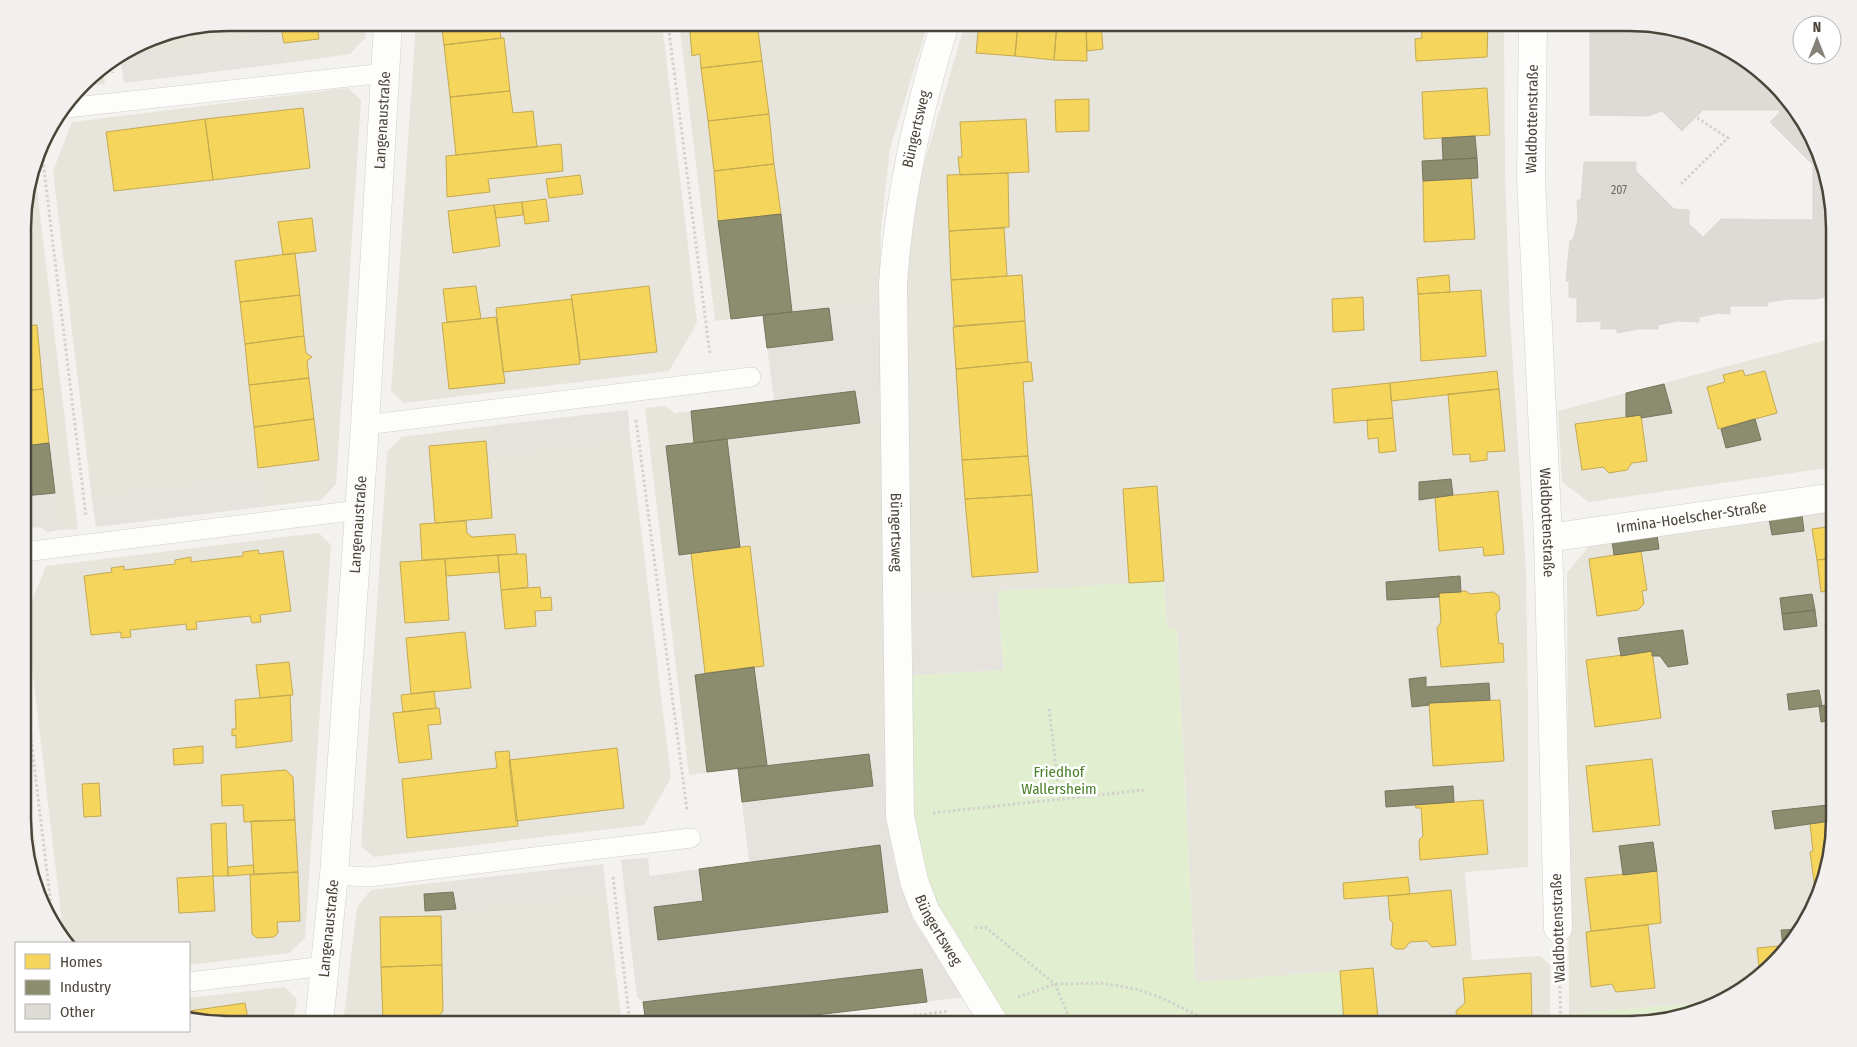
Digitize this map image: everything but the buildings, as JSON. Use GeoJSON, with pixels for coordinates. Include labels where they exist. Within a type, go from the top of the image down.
{"type":"FeatureCollection","features":[{"type":"Feature","properties":{"kind":"street","name":"Langenaustraße"},"geometry":{"type":"LineString","coordinates":[[320,1016],[334,874],[365,425],[387,31]]}},
{"type":"Feature","properties":{"kind":"street","name":"Büngertsweg"},"geometry":{"type":"LineString","coordinates":[[942,31],[928,78],[908,160],[896,230],[893,284],[900,816],[914,881],[925,910],[990,1015]]}},
{"type":"Feature","properties":{"kind":"street","name":"Waldbottenstraße"},"geometry":{"type":"LineString","coordinates":[[1533,31],[1531,178],[1548,538],[1558,928]]}},
{"type":"Feature","properties":{"kind":"street","name":"Irmina-Hoelscher-Straße"},"geometry":{"type":"LineString","coordinates":[[1548,538],[1826,498]]}},
{"type":"Feature","properties":{"kind":"lane"},"geometry":{"type":"LineString","coordinates":[[73,107],[385,73]]}},
{"type":"Feature","properties":{"kind":"lane"},"geometry":{"type":"LineString","coordinates":[[365,425],[714,383],[750,377]]}},
{"type":"Feature","properties":{"kind":"lane"},"geometry":{"type":"LineString","coordinates":[[31,551],[358,510]]}},
{"type":"Feature","properties":{"kind":"lane"},"geometry":{"type":"LineString","coordinates":[[334,874],[369,877],[690,838]]}},
{"type":"Feature","properties":{"kind":"lane"},"geometry":{"type":"LineString","coordinates":[[190,982],[325,966]]}},
{"type":"Feature","properties":{"kind":"path"},"geometry":{"type":"LineString","coordinates":[[669,31],[714,383]]}},
{"type":"Feature","properties":{"kind":"path"},"geometry":{"type":"LineString","coordinates":[[1681,184],[1728,138],[1696,117]]}},
{"type":"Feature","properties":{"kind":"path"},"geometry":{"type":"LineString","coordinates":[[44,160],[90,543]]}},
{"type":"Feature","properties":{"kind":"path"},"geometry":{"type":"LineString","coordinates":[[632,393],[690,838]]}},
{"type":"Feature","properties":{"kind":"path"},"geometry":{"type":"LineString","coordinates":[[1049,709],[1060,799]]}},
{"type":"Feature","properties":{"kind":"path"},"geometry":{"type":"LineString","coordinates":[[31,738],[51,904]]}},
{"type":"Feature","properties":{"kind":"path"},"geometry":{"type":"LineString","coordinates":[[900,816],[1144,790]]}},
{"type":"Feature","properties":{"kind":"path"},"geometry":{"type":"LineString","coordinates":[[609,849],[629,1016]]}},
{"type":"Feature","properties":{"kind":"path"},"geometry":{"type":"LineString","coordinates":[[938,931],[985,927],[1054,984],[1068,1016]]}},
{"type":"Feature","properties":{"kind":"path","name":"Waldbottenstraße"},"geometry":{"type":"LineString","coordinates":[[1558,928],[1562,1016]]}},
{"type":"Feature","properties":{"kind":"path"},"geometry":{"type":"LineString","coordinates":[[974,1016],[990,1015],[1054,984],[1100,983],[1136,989],[1164,999],[1199,1016]]}},
{"type":"Feature","properties":{"kind":"shaded area"},"geometry":{"type":"Polygon","coordinates":[[[228,31],[365,31],[365,38],[350,54],[286,63],[283,35],[141,52],[177,38],[202,33],[228,31]]]}},
{"type":"Feature","properties":{"kind":"shaded area"},"geometry":{"type":"Polygon","coordinates":[[[415,31],[663,31],[697,323],[669,371],[404,403],[391,391],[415,31]]]}},
{"type":"Feature","properties":{"kind":"shaded area"},"geometry":{"type":"Polygon","coordinates":[[[680,31],[926,31],[890,149],[881,229],[880,302],[715,321],[680,31]]]}},
{"type":"Feature","properties":{"kind":"shaded area"},"geometry":{"type":"Polygon","coordinates":[[[963,31],[1504,31],[1505,172],[1510,320],[1526,572],[1528,867],[1465,872],[1472,960],[1540,956],[1550,965],[1550,1016],[1343,1016],[1340,971],[1195,983],[1177,628],[1167,629],[1164,581],[911,598],[905,283],[915,195],[963,31]]]}},
{"type":"Feature","properties":{"kind":"shaded area"},"geometry":{"type":"Polygon","coordinates":[[[283,35],[286,63],[124,83],[121,63],[141,52],[283,35]]]}},
{"type":"Feature","properties":{"kind":"shaded area"},"geometry":{"type":"Polygon","coordinates":[[[104,75],[105,84],[93,85],[104,75]]]}},
{"type":"Feature","properties":{"kind":"shaded area"},"geometry":{"type":"Polygon","coordinates":[[[348,88],[361,100],[336,484],[321,500],[261,507],[257,480],[92,499],[53,171],[72,122],[348,88]]]}},
{"type":"Feature","properties":{"kind":"shaded area"},"geometry":{"type":"Polygon","coordinates":[[[36,184],[78,529],[58,530],[53,493],[31,495],[31,228],[36,184]]]}},
{"type":"Feature","properties":{"kind":"shaded area"},"geometry":{"type":"Polygon","coordinates":[[[880,302],[883,421],[694,443],[691,411],[774,400],[763,315],[880,302]]]}},
{"type":"Feature","properties":{"kind":"shaded area"},"geometry":{"type":"Polygon","coordinates":[[[1826,340],[1826,468],[1589,502],[1562,482],[1558,411],[1826,340]]]}},
{"type":"Feature","properties":{"kind":"shaded area"},"geometry":{"type":"Polygon","coordinates":[[[665,406],[675,413],[691,411],[694,442],[883,421],[889,751],[689,775],[645,408],[665,406]]]}},
{"type":"Feature","properties":{"kind":"shaded area"},"geometry":{"type":"Polygon","coordinates":[[[628,410],[630,437],[492,454],[489,426],[628,410]]]}},
{"type":"Feature","properties":{"kind":"shaded area"},"geometry":{"type":"Polygon","coordinates":[[[489,426],[492,454],[630,437],[671,778],[644,825],[374,857],[361,846],[387,452],[401,437],[489,426]]]}},
{"type":"Feature","properties":{"kind":"shaded area"},"geometry":{"type":"Polygon","coordinates":[[[257,479],[261,507],[96,527],[92,499],[257,479]]]}},
{"type":"Feature","properties":{"kind":"shaded area"},"geometry":{"type":"Polygon","coordinates":[[[53,493],[58,530],[47,532],[41,527],[31,528],[31,495],[53,493]]]}},
{"type":"Feature","properties":{"kind":"shaded area"},"geometry":{"type":"Polygon","coordinates":[[[1826,512],[1826,819],[1824,845],[1819,870],[1805,906],[1793,928],[1777,949],[1759,967],[1738,983],[1699,1003],[1569,1014],[1567,573],[1591,544],[1826,512]]]}},
{"type":"Feature","properties":{"kind":"shaded area"},"geometry":{"type":"Polygon","coordinates":[[[319,533],[331,545],[305,938],[289,953],[190,965],[190,942],[74,942],[64,928],[31,659],[31,604],[46,566],[319,533]]]}},
{"type":"Feature","properties":{"kind":"shaded area"},"geometry":{"type":"Polygon","coordinates":[[[998,591],[1003,670],[913,675],[911,598],[998,591]]]}},
{"type":"Feature","properties":{"kind":"shaded area"},"geometry":{"type":"Polygon","coordinates":[[[889,751],[887,818],[895,865],[913,920],[964,997],[805,1016],[645,1016],[643,1002],[637,997],[621,860],[648,858],[650,876],[749,862],[738,769],[889,751]]]}},
{"type":"Feature","properties":{"kind":"shaded area"},"geometry":{"type":"Polygon","coordinates":[[[31,808],[39,873],[33,845],[31,808]]]}},
{"type":"Feature","properties":{"kind":"shaded area"},"geometry":{"type":"Polygon","coordinates":[[[603,864],[606,891],[456,909],[452,881],[603,864]]]}},
{"type":"Feature","properties":{"kind":"shaded area"},"geometry":{"type":"Polygon","coordinates":[[[452,881],[456,909],[606,891],[621,1016],[344,1016],[357,907],[371,890],[452,881]]]}},
{"type":"Feature","properties":{"kind":"shaded area"},"geometry":{"type":"Polygon","coordinates":[[[285,987],[297,999],[294,1016],[228,1016],[190,1012],[190,998],[285,987]]]}},
{"type":"Feature","properties":{"kind":"green space","name":"Friedhof Wallersheim"},"geometry":{"type":"Polygon","coordinates":[[[1164,581],[1167,629],[1177,628],[1195,982],[1340,971],[1343,1016],[1004,1016],[939,916],[920,859],[911,814],[913,675],[1003,670],[998,591],[1164,581]]]}},
{"type":"Feature","properties":{"kind":"green space"},"geometry":{"type":"Polygon","coordinates":[[[1699,1003],[1655,1014],[1569,1016],[1569,1014],[1699,1003]]]}}]}
